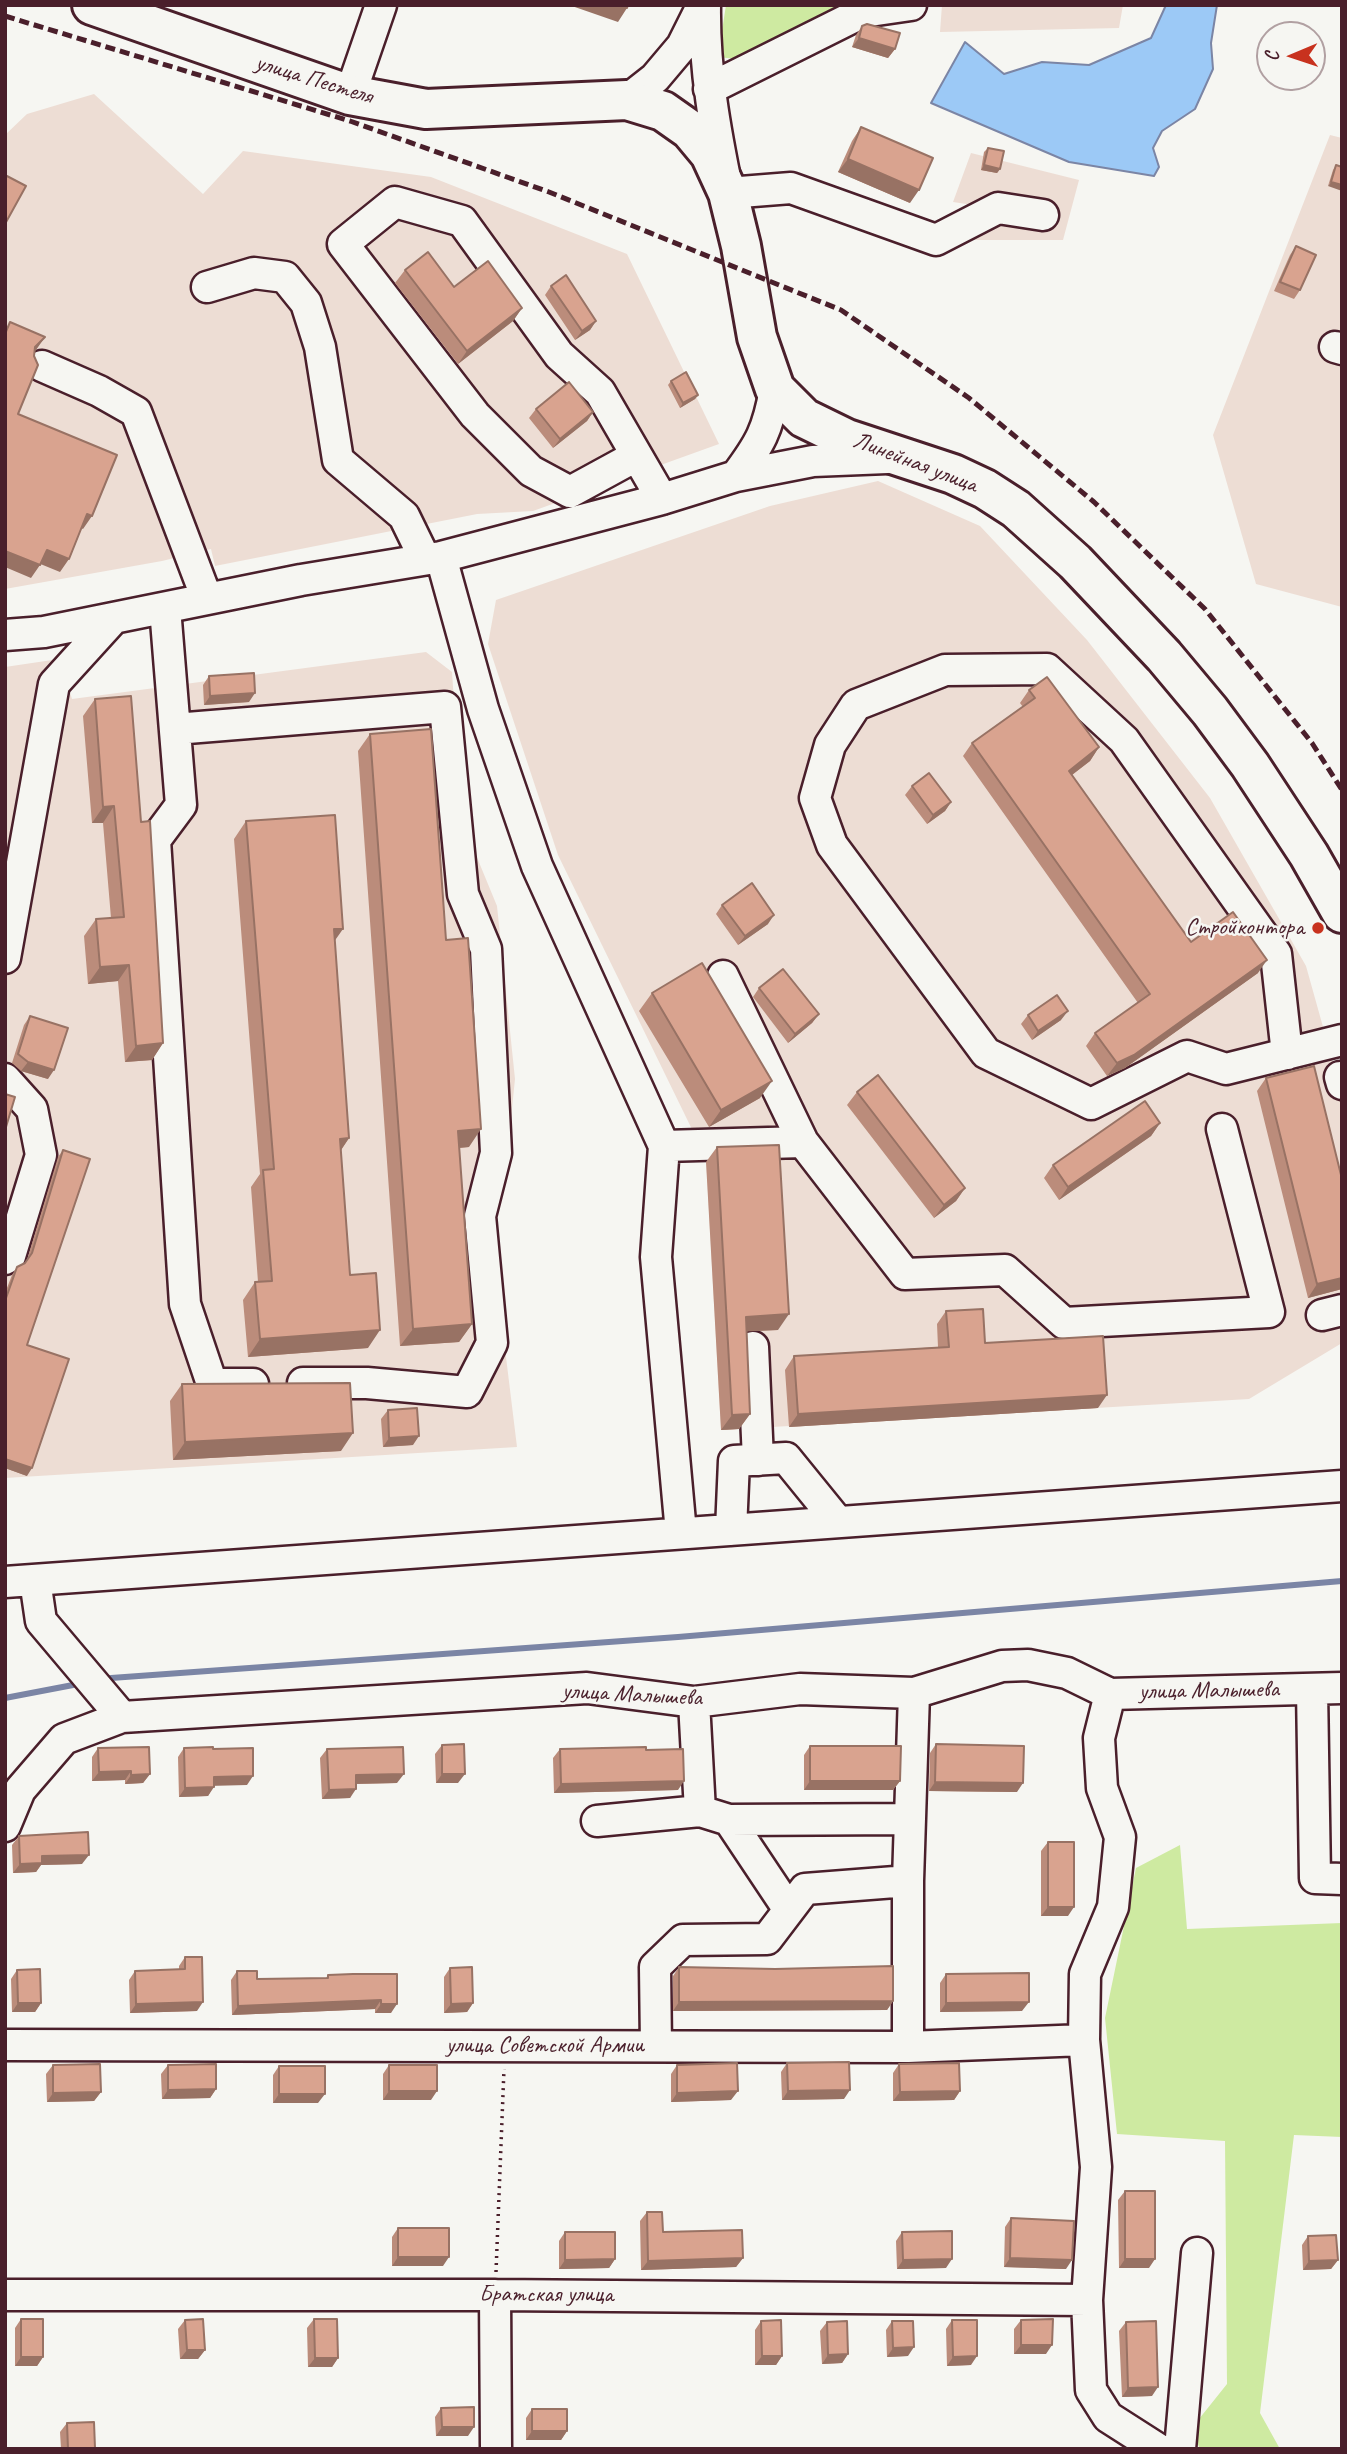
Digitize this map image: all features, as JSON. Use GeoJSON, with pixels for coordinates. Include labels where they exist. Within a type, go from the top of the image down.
{"type":"FeatureCollection","features":[{"type":"Feature","properties":{"kind":"main road","name":"улица Пестеля"},"geometry":{"type":"LineString","coordinates":[[94,6],[350,95],[426,109],[627,100]]}},
{"type":"Feature","properties":{"kind":"main road","name":"Линейная улица"},"geometry":{"type":"LineString","coordinates":[[627,100],[663,111],[690,130],[710,154],[728,193],[741,246],[757,337],[775,389],[804,418],[848,439],[953,474],[985,489],[1016,509],[1075,562],[1164,656],[1210,710],[1309,855],[1342,913]]}},
{"type":"Feature","properties":{"kind":"street"},"geometry":{"type":"LineString","coordinates":[[350,95],[381,5]]}},
{"type":"Feature","properties":{"kind":"street"},"geometry":{"type":"LineString","coordinates":[[704,5],[709,89],[728,193],[791,188],[936,240],[998,208],[1043,215]]}},
{"type":"Feature","properties":{"kind":"street"},"geometry":{"type":"LineString","coordinates":[[627,100],[655,78],[682,46],[704,5]]}},
{"type":"Feature","properties":{"kind":"street"},"geometry":{"type":"LineString","coordinates":[[709,89],[863,12],[911,5]]}},
{"type":"Feature","properties":{"kind":"street"},"geometry":{"type":"LineString","coordinates":[[636,456],[570,492],[531,471],[475,415],[343,244],[395,202],[462,220],[559,355],[600,392],[662,499]]}},
{"type":"Feature","properties":{"kind":"street"},"geometry":{"type":"LineString","coordinates":[[207,287],[254,272],[285,277],[306,303],[320,346],[338,460],[404,516],[433,558],[537,866],[664,1146],[656,1257],[681,1533]]}},
{"type":"Feature","properties":{"kind":"street"},"geometry":{"type":"LineString","coordinates":[[43,366],[99,391],[136,412],[207,599]]}},
{"type":"Feature","properties":{"kind":"street"},"geometry":{"type":"LineString","coordinates":[[736,476],[759,445],[769,421],[775,389]]}},
{"type":"Feature","properties":{"kind":"street"},"geometry":{"type":"LineString","coordinates":[[5,635],[44,632],[433,558],[662,499],[736,476],[813,461],[902,457]]}},
{"type":"Feature","properties":{"kind":"street"},"geometry":{"type":"LineString","coordinates":[[165,607],[181,805],[155,840],[185,1304],[212,1384],[367,1383],[467,1392],[492,1343],[480,1216],[496,1153],[486,949],[463,894],[445,707],[175,729]]}},
{"type":"Feature","properties":{"kind":"street"},"geometry":{"type":"LineString","coordinates":[[5,958],[54,684],[114,618]]}},
{"type":"Feature","properties":{"kind":"street"},"geometry":{"type":"LineString","coordinates":[[1287,1054],[1276,954],[1124,740],[1047,669],[945,670],[856,705],[831,745],[815,798],[832,845],[986,1053],[1091,1104],[1187,1056],[1226,1069],[1287,1054],[1342,1040]]}},
{"type":"Feature","properties":{"kind":"street"},"geometry":{"type":"LineString","coordinates":[[723,976],[803,1142],[905,1274],[1005,1270],[1064,1323],[1269,1312],[1222,1129]]}},
{"type":"Feature","properties":{"kind":"street"},"geometry":{"type":"LineString","coordinates":[[5,1079],[32,1109],[41,1155],[10,1256],[5,1259]]}},
{"type":"Feature","properties":{"kind":"street"},"geometry":{"type":"LineString","coordinates":[[664,1146],[803,1142]]}},
{"type":"Feature","properties":{"kind":"street"},"geometry":{"type":"LineString","coordinates":[[753,1347],[758,1460]]}},
{"type":"Feature","properties":{"kind":"street"},"geometry":{"type":"LineString","coordinates":[[732,1530],[734,1461],[786,1458],[838,1522]]}},
{"type":"Feature","properties":{"kind":"street"},"geometry":{"type":"LineString","coordinates":[[5,1582],[1342,1486]]}},
{"type":"Feature","properties":{"kind":"street"},"geometry":{"type":"LineString","coordinates":[[35,1580],[41,1621],[122,1717]]}},
{"type":"Feature","properties":{"kind":"street","name":"улица Малышева"},"geometry":{"type":"LineString","coordinates":[[5,1826],[20,1790],[64,1739],[122,1717],[587,1688],[694,1702],[800,1689],[914,1693],[1002,1666],[1028,1665],[1067,1673],[1110,1694],[1342,1688]]}},
{"type":"Feature","properties":{"kind":"street"},"geometry":{"type":"LineString","coordinates":[[1311,1689],[1315,1878],[1342,1879]]}},
{"type":"Feature","properties":{"kind":"street"},"geometry":{"type":"LineString","coordinates":[[908,2048],[909,1819],[914,1693]]}},
{"type":"Feature","properties":{"kind":"street"},"geometry":{"type":"LineString","coordinates":[[1110,1694],[1099,1738],[1102,1788],[1120,1838],[1113,1907],[1085,1974],[1084,2040],[1096,2167],[1087,2300],[1091,2390],[1108,2417],[1158,2449]]}},
{"type":"Feature","properties":{"kind":"street"},"geometry":{"type":"LineString","coordinates":[[694,1702],[700,1811]]}},
{"type":"Feature","properties":{"kind":"street"},"geometry":{"type":"LineString","coordinates":[[597,1821],[700,1811],[729,1820],[909,1819]]}},
{"type":"Feature","properties":{"kind":"street"},"geometry":{"type":"LineString","coordinates":[[729,1820],[789,1910]]}},
{"type":"Feature","properties":{"kind":"street"},"geometry":{"type":"LineString","coordinates":[[656,2046],[656,1967],[683,1940],[767,1939],[805,1889],[908,1881]]}},
{"type":"Feature","properties":{"kind":"street","name":"улица Советской Армии"},"geometry":{"type":"LineString","coordinates":[[5,2045],[908,2048],[1084,2040]]}},
{"type":"Feature","properties":{"kind":"street"},"geometry":{"type":"LineString","coordinates":[[1180,2449],[1197,2253]]}},
{"type":"Feature","properties":{"kind":"street","name":"Братская улица"},"geometry":{"type":"LineString","coordinates":[[5,2295],[495,2295],[1087,2300]]}},
{"type":"Feature","properties":{"kind":"street"},"geometry":{"type":"LineString","coordinates":[[495,2295],[496,2449]]}},
{"type":"Feature","properties":{"kind":"path"},"geometry":{"type":"LineString","coordinates":[[495,2295],[505,2046]]}},
{"type":"Feature","properties":{"kind":"shaded area"},"geometry":{"type":"Polygon","coordinates":[[[942,5],[1123,5],[1119,28],[940,32],[942,5]]]}},
{"type":"Feature","properties":{"kind":"shaded area"},"geometry":{"type":"Polygon","coordinates":[[[94,94],[203,194],[243,151],[431,177],[627,254],[719,444],[533,511],[477,514],[215,566],[211,549],[162,561],[5,589],[5,135],[27,114],[94,94]]]}},
{"type":"Feature","properties":{"kind":"shaded area"},"geometry":{"type":"Polygon","coordinates":[[[1330,135],[1342,138],[1342,607],[1256,584],[1213,435],[1330,135]]]}},
{"type":"Feature","properties":{"kind":"shaded area"},"geometry":{"type":"Polygon","coordinates":[[[971,153],[1079,180],[1063,240],[974,240],[973,205],[953,202],[971,153]]]}},
{"type":"Feature","properties":{"kind":"shaded area"},"geometry":{"type":"Polygon","coordinates":[[[878,481],[980,526],[1087,640],[1210,798],[1306,966],[1342,1095],[1342,1343],[1249,1399],[721,1430],[706,1158],[558,855],[488,644],[496,600],[770,506],[878,481]]]}},
{"type":"Feature","properties":{"kind":"shaded area"},"geometry":{"type":"Polygon","coordinates":[[[426,652],[452,672],[462,821],[497,906],[515,1079],[507,1157],[489,1218],[517,1447],[5,1478],[5,667],[59,659],[72,699],[426,652]]]}},
{"type":"Feature","properties":{"kind":"green space"},"geometry":{"type":"Polygon","coordinates":[[[726,5],[866,5],[755,61],[718,57],[726,5]]]}},
{"type":"Feature","properties":{"kind":"green space"},"geometry":{"type":"Polygon","coordinates":[[[1180,1845],[1187,1929],[1342,1923],[1342,2137],[1294,2135],[1260,2413],[1280,2449],[1200,2449],[1191,2429],[1227,2384],[1225,2141],[1117,2134],[1105,2018],[1136,1868],[1180,1845]]]}},
{"type":"Feature","properties":{"kind":"water"},"geometry":{"type":"Polygon","coordinates":[[[1166,5],[1217,5],[1211,43],[1213,69],[1195,109],[1162,131],[1153,148],[1159,167],[1154,176],[1069,162],[931,103],[965,42],[1004,74],[1042,62],[1089,65],[1151,38],[1166,5]]]}},
{"type":"Feature","properties":{"kind":"building"},"geometry":{"type":"Polygon","coordinates":[[[867,24],[900,33],[895,49],[859,38],[862,26],[867,24]]]}},
{"type":"Feature","properties":{"kind":"building"},"geometry":{"type":"Polygon","coordinates":[[[861,127],[933,158],[919,190],[848,159],[861,127]]]}},
{"type":"Feature","properties":{"kind":"building"},"geometry":{"type":"Polygon","coordinates":[[[988,148],[1004,151],[1000,169],[984,165],[988,148]]]}},
{"type":"Feature","properties":{"kind":"building"},"geometry":{"type":"Polygon","coordinates":[[[1336,165],[1342,167],[1342,185],[1331,182],[1336,165]]]}},
{"type":"Feature","properties":{"kind":"building"},"geometry":{"type":"Polygon","coordinates":[[[5,175],[26,186],[5,224],[5,175]]]}},
{"type":"Feature","properties":{"kind":"building"},"geometry":{"type":"Polygon","coordinates":[[[1296,246],[1316,255],[1300,290],[1280,282],[1296,246]]]}},
{"type":"Feature","properties":{"kind":"building"},"geometry":{"type":"Polygon","coordinates":[[[428,252],[454,287],[488,261],[522,308],[467,351],[405,270],[428,252]]]}},
{"type":"Feature","properties":{"kind":"building"},"geometry":{"type":"Polygon","coordinates":[[[566,275],[596,321],[582,331],[551,286],[566,275]]]}},
{"type":"Feature","properties":{"kind":"building"},"geometry":{"type":"Polygon","coordinates":[[[10,322],[45,337],[35,347],[34,356],[38,365],[18,414],[117,455],[92,516],[87,514],[69,559],[47,550],[40,565],[5,551],[5,334],[10,322]]]}},
{"type":"Feature","properties":{"kind":"building"},"geometry":{"type":"Polygon","coordinates":[[[686,372],[698,395],[683,403],[671,381],[686,372]]]}},
{"type":"Feature","properties":{"kind":"building"},"geometry":{"type":"Polygon","coordinates":[[[569,382],[593,412],[560,439],[536,409],[569,382]]]}},
{"type":"Feature","properties":{"kind":"building"},"geometry":{"type":"Polygon","coordinates":[[[254,673],[255,693],[210,696],[209,676],[254,673]]]}},
{"type":"Feature","properties":{"kind":"building"},"geometry":{"type":"Polygon","coordinates":[[[1047,677],[1099,747],[1069,771],[1191,942],[1233,912],[1267,960],[1134,1055],[1117,1063],[1095,1033],[1150,994],[972,743],[1035,698],[1029,690],[1047,677]]]}},
{"type":"Feature","properties":{"kind":"building"},"geometry":{"type":"Polygon","coordinates":[[[131,696],[141,822],[150,821],[163,1043],[136,1046],[129,965],[100,967],[96,919],[124,917],[114,806],[103,807],[95,699],[131,696]]]}},
{"type":"Feature","properties":{"kind":"building"},"geometry":{"type":"Polygon","coordinates":[[[431,729],[446,940],[468,938],[481,1129],[458,1131],[472,1324],[413,1329],[370,734],[431,729]]]}},
{"type":"Feature","properties":{"kind":"building"},"geometry":{"type":"Polygon","coordinates":[[[929,773],[951,802],[933,815],[912,786],[929,773]]]}},
{"type":"Feature","properties":{"kind":"building"},"geometry":{"type":"Polygon","coordinates":[[[335,815],[343,929],[334,929],[349,1138],[340,1139],[350,1275],[376,1273],[380,1330],[260,1339],[255,1282],[272,1281],[263,1170],[274,1169],[246,821],[335,815]]]}},
{"type":"Feature","properties":{"kind":"building"},"geometry":{"type":"Polygon","coordinates":[[[752,883],[774,915],[745,936],[722,905],[752,883]]]}},
{"type":"Feature","properties":{"kind":"building"},"geometry":{"type":"Polygon","coordinates":[[[702,963],[772,1081],[721,1110],[652,993],[702,963]]]}},
{"type":"Feature","properties":{"kind":"building"},"geometry":{"type":"Polygon","coordinates":[[[783,969],[819,1014],[795,1034],[759,988],[783,969]]]}},
{"type":"Feature","properties":{"kind":"building"},"geometry":{"type":"Polygon","coordinates":[[[1057,995],[1068,1011],[1038,1031],[1028,1015],[1057,995]]]}},
{"type":"Feature","properties":{"kind":"building"},"geometry":{"type":"Polygon","coordinates":[[[30,1016],[68,1028],[54,1070],[28,1062],[18,1054],[30,1016]]]}},
{"type":"Feature","properties":{"kind":"building"},"geometry":{"type":"Polygon","coordinates":[[[1314,1066],[1342,1179],[1342,1278],[1317,1284],[1266,1078],[1314,1066]]]}},
{"type":"Feature","properties":{"kind":"building"},"geometry":{"type":"Polygon","coordinates":[[[878,1075],[965,1188],[944,1205],[857,1092],[878,1075]]]}},
{"type":"Feature","properties":{"kind":"building"},"geometry":{"type":"Polygon","coordinates":[[[5,1094],[15,1097],[6,1127],[5,1127],[5,1094]]]}},
{"type":"Feature","properties":{"kind":"building"},"geometry":{"type":"Polygon","coordinates":[[[1145,1101],[1160,1123],[1068,1187],[1053,1165],[1145,1101]]]}},
{"type":"Feature","properties":{"kind":"building"},"geometry":{"type":"Polygon","coordinates":[[[779,1145],[789,1314],[746,1317],[750,1414],[732,1415],[717,1147],[779,1145]]]}},
{"type":"Feature","properties":{"kind":"building"},"geometry":{"type":"Polygon","coordinates":[[[63,1150],[90,1159],[27,1345],[69,1359],[32,1468],[5,1459],[5,1301],[17,1267],[25,1263],[32,1253],[63,1150]]]}},
{"type":"Feature","properties":{"kind":"building"},"geometry":{"type":"Polygon","coordinates":[[[983,1309],[985,1343],[1103,1336],[1107,1395],[798,1414],[794,1356],[949,1347],[946,1311],[983,1309]]]}},
{"type":"Feature","properties":{"kind":"building"},"geometry":{"type":"Polygon","coordinates":[[[350,1383],[353,1433],[185,1442],[182,1384],[350,1383]]]}},
{"type":"Feature","properties":{"kind":"building"},"geometry":{"type":"Polygon","coordinates":[[[417,1408],[419,1436],[389,1438],[388,1410],[417,1408]]]}},
{"type":"Feature","properties":{"kind":"building"},"geometry":{"type":"Polygon","coordinates":[[[464,1744],[465,1774],[442,1774],[442,1745],[464,1744]]]}},
{"type":"Feature","properties":{"kind":"building"},"geometry":{"type":"Polygon","coordinates":[[[936,1744],[1024,1746],[1023,1783],[935,1782],[936,1744]]]}},
{"type":"Feature","properties":{"kind":"building"},"geometry":{"type":"Polygon","coordinates":[[[810,1746],[901,1746],[900,1781],[810,1781],[810,1746]]]}},
{"type":"Feature","properties":{"kind":"building"},"geometry":{"type":"Polygon","coordinates":[[[149,1747],[150,1774],[131,1775],[131,1771],[99,1772],[98,1748],[149,1747]]]}},
{"type":"Feature","properties":{"kind":"building"},"geometry":{"type":"Polygon","coordinates":[[[403,1747],[404,1774],[356,1775],[356,1789],[329,1790],[327,1749],[403,1747]]]}},
{"type":"Feature","properties":{"kind":"building"},"geometry":{"type":"Polygon","coordinates":[[[646,1747],[646,1750],[683,1749],[684,1781],[561,1784],[560,1749],[646,1747]]]}},
{"type":"Feature","properties":{"kind":"building"},"geometry":{"type":"Polygon","coordinates":[[[184,1748],[253,1748],[253,1776],[214,1777],[214,1787],[185,1788],[184,1748]]]}},
{"type":"Feature","properties":{"kind":"building"},"geometry":{"type":"Polygon","coordinates":[[[88,1832],[89,1855],[42,1856],[42,1863],[20,1864],[19,1836],[88,1832]]]}},
{"type":"Feature","properties":{"kind":"building"},"geometry":{"type":"Polygon","coordinates":[[[1048,1842],[1074,1842],[1074,1907],[1048,1907],[1048,1842]]]}},
{"type":"Feature","properties":{"kind":"building"},"geometry":{"type":"Polygon","coordinates":[[[185,1957],[202,1957],[203,2002],[136,2004],[135,1971],[185,1969],[185,1957]]]}},
{"type":"Feature","properties":{"kind":"building"},"geometry":{"type":"Polygon","coordinates":[[[893,1966],[893,2001],[679,2002],[679,1967],[775,1969],[893,1966]]]}},
{"type":"Feature","properties":{"kind":"building"},"geometry":{"type":"Polygon","coordinates":[[[472,1967],[473,2003],[451,2004],[450,1968],[472,1967]]]}},
{"type":"Feature","properties":{"kind":"building"},"geometry":{"type":"Polygon","coordinates":[[[40,1969],[41,2003],[18,2003],[17,1970],[40,1969]]]}},
{"type":"Feature","properties":{"kind":"building"},"geometry":{"type":"Polygon","coordinates":[[[237,1971],[257,1971],[257,1979],[397,1974],[397,2004],[381,2004],[381,2000],[238,2006],[237,1971]]]}},
{"type":"Feature","properties":{"kind":"building"},"geometry":{"type":"Polygon","coordinates":[[[1029,1973],[1029,2002],[946,2003],[946,1974],[1029,1973]]]}},
{"type":"Feature","properties":{"kind":"building"},"geometry":{"type":"Polygon","coordinates":[[[849,2062],[850,2090],[788,2091],[787,2063],[849,2062]]]}},
{"type":"Feature","properties":{"kind":"building"},"geometry":{"type":"Polygon","coordinates":[[[737,2063],[738,2091],[677,2093],[677,2065],[737,2063]]]}},
{"type":"Feature","properties":{"kind":"building"},"geometry":{"type":"Polygon","coordinates":[[[959,2063],[960,2091],[900,2092],[899,2064],[959,2063]]]}},
{"type":"Feature","properties":{"kind":"building"},"geometry":{"type":"Polygon","coordinates":[[[100,2064],[101,2092],[53,2093],[53,2065],[100,2064]]]}},
{"type":"Feature","properties":{"kind":"building"},"geometry":{"type":"Polygon","coordinates":[[[216,2064],[216,2089],[168,2090],[168,2065],[216,2064]]]}},
{"type":"Feature","properties":{"kind":"building"},"geometry":{"type":"Polygon","coordinates":[[[389,2065],[437,2065],[437,2091],[389,2091],[389,2065]]]}},
{"type":"Feature","properties":{"kind":"building"},"geometry":{"type":"Polygon","coordinates":[[[279,2066],[325,2066],[325,2094],[279,2094],[279,2066]]]}},
{"type":"Feature","properties":{"kind":"building"},"geometry":{"type":"Polygon","coordinates":[[[1125,2191],[1155,2191],[1155,2259],[1125,2259],[1125,2191]]]}},
{"type":"Feature","properties":{"kind":"building"},"geometry":{"type":"Polygon","coordinates":[[[647,2212],[662,2212],[663,2232],[742,2230],[743,2258],[648,2261],[647,2212]]]}},
{"type":"Feature","properties":{"kind":"building"},"geometry":{"type":"Polygon","coordinates":[[[1011,2218],[1074,2221],[1072,2260],[1010,2258],[1011,2218]]]}},
{"type":"Feature","properties":{"kind":"building"},"geometry":{"type":"Polygon","coordinates":[[[398,2228],[449,2228],[449,2257],[398,2257],[398,2228]]]}},
{"type":"Feature","properties":{"kind":"building"},"geometry":{"type":"Polygon","coordinates":[[[952,2231],[952,2259],[903,2260],[902,2232],[952,2231]]]}},
{"type":"Feature","properties":{"kind":"building"},"geometry":{"type":"Polygon","coordinates":[[[565,2232],[615,2232],[615,2259],[565,2260],[565,2232]]]}},
{"type":"Feature","properties":{"kind":"building"},"geometry":{"type":"Polygon","coordinates":[[[1336,2235],[1338,2260],[1309,2261],[1308,2236],[1336,2235]]]}},
{"type":"Feature","properties":{"kind":"building"},"geometry":{"type":"Polygon","coordinates":[[[21,2319],[43,2319],[43,2357],[21,2357],[21,2319]]]}},
{"type":"Feature","properties":{"kind":"building"},"geometry":{"type":"Polygon","coordinates":[[[203,2319],[205,2350],[187,2350],[185,2320],[203,2319]]]}},
{"type":"Feature","properties":{"kind":"building"},"geometry":{"type":"Polygon","coordinates":[[[314,2319],[337,2319],[338,2358],[315,2358],[314,2319]]]}},
{"type":"Feature","properties":{"kind":"building"},"geometry":{"type":"Polygon","coordinates":[[[1053,2319],[1052,2345],[1021,2345],[1021,2320],[1053,2319]]]}},
{"type":"Feature","properties":{"kind":"building"},"geometry":{"type":"Polygon","coordinates":[[[781,2320],[782,2356],[762,2356],[761,2321],[781,2320]]]}},
{"type":"Feature","properties":{"kind":"building"},"geometry":{"type":"Polygon","coordinates":[[[952,2320],[977,2320],[977,2356],[953,2357],[952,2320]]]}},
{"type":"Feature","properties":{"kind":"building"},"geometry":{"type":"Polygon","coordinates":[[[847,2321],[848,2354],[828,2355],[827,2322],[847,2321]]]}},
{"type":"Feature","properties":{"kind":"building"},"geometry":{"type":"Polygon","coordinates":[[[892,2321],[913,2321],[914,2347],[893,2348],[892,2321]]]}},
{"type":"Feature","properties":{"kind":"building"},"geometry":{"type":"Polygon","coordinates":[[[1156,2321],[1158,2387],[1128,2388],[1126,2322],[1156,2321]]]}},
{"type":"Feature","properties":{"kind":"building"},"geometry":{"type":"Polygon","coordinates":[[[474,2407],[474,2427],[442,2427],[441,2408],[474,2407]]]}},
{"type":"Feature","properties":{"kind":"building"},"geometry":{"type":"Polygon","coordinates":[[[532,2409],[567,2409],[567,2431],[532,2431],[532,2409]]]}},
{"type":"Feature","properties":{"kind":"building"},"geometry":{"type":"Polygon","coordinates":[[[94,2422],[95,2448],[68,2449],[67,2423],[94,2422]]]}},
{"type":"Feature","properties":{"kind":"waterway"},"geometry":{"type":"LineString","coordinates":[[111,1678],[678,1637],[1342,1581]]}},
{"type":"Feature","properties":{"kind":"waterway"},"geometry":{"type":"LineString","coordinates":[[5,1698],[73,1685]]}},
{"type":"Feature","properties":{"kind":"railway"},"geometry":{"type":"LineString","coordinates":[[5,16],[350,121],[549,192],[841,310],[969,398],[1094,502],[1205,609],[1312,743],[1342,790]]}},
{"type":"Feature","properties":{"kind":"place","name":"Стройконтора"},"geometry":{"type":"Point","coordinates":[1318,928]}}]}
